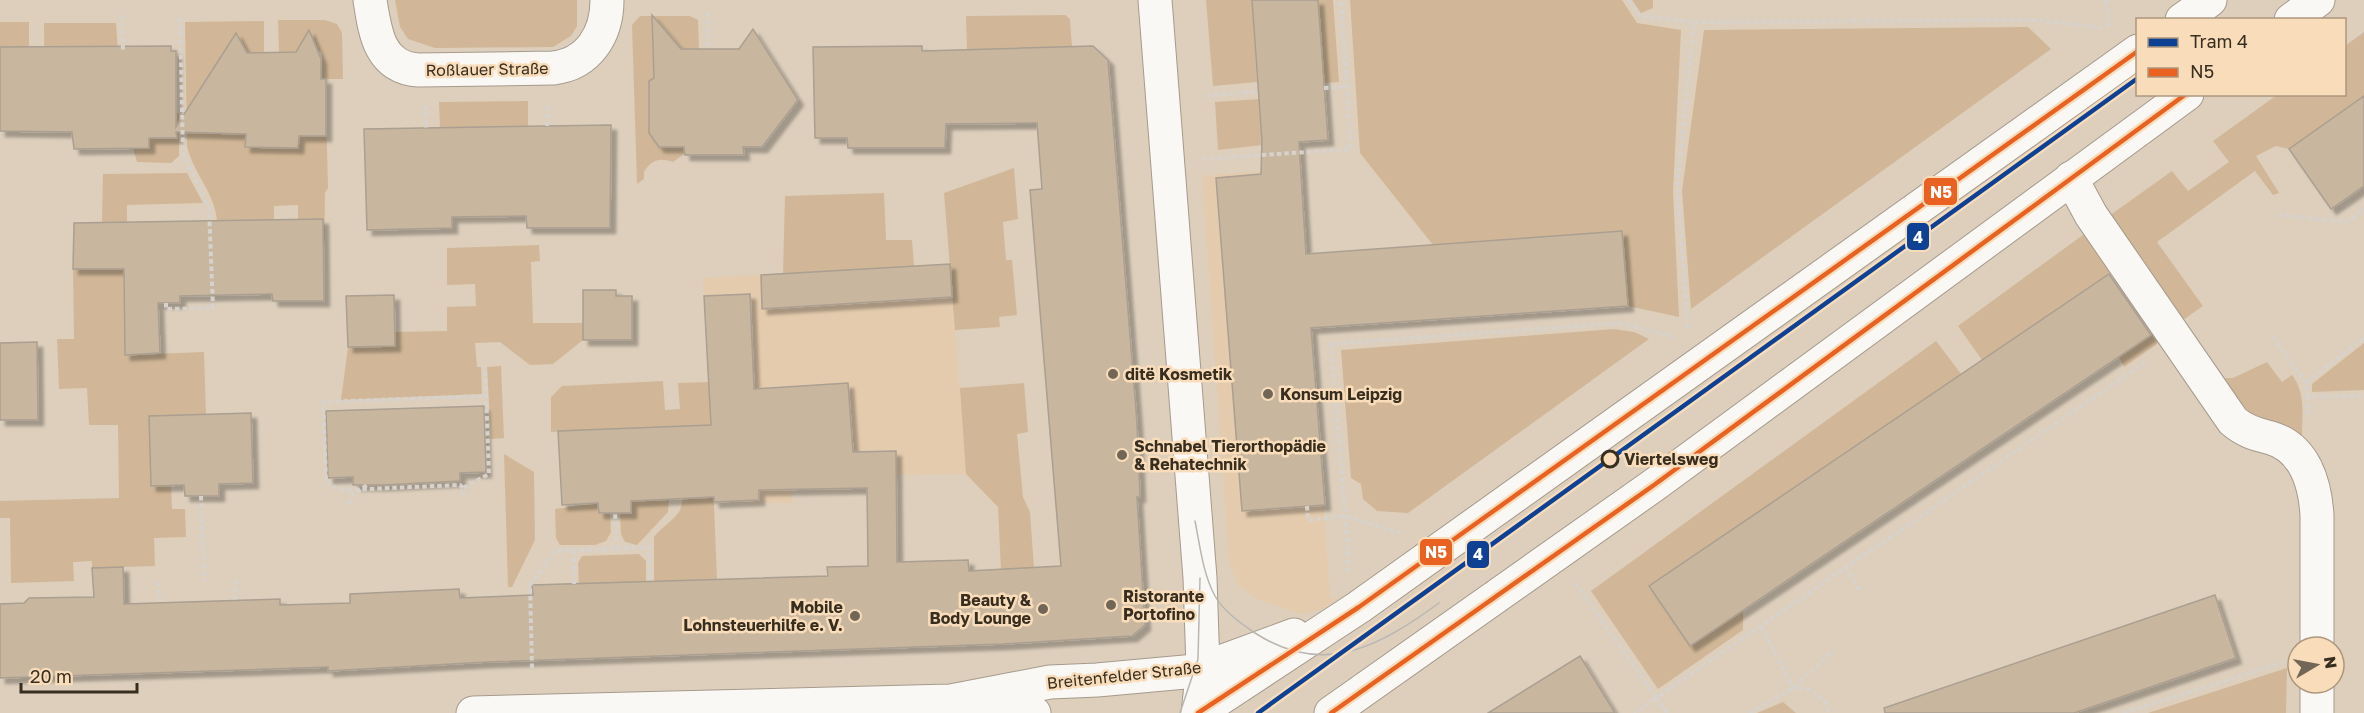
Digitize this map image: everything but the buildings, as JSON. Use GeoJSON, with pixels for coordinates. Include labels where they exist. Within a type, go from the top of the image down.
{"type":"FeatureCollection","features":[{"type":"Feature","properties":{"kind":"main road","name":"Roßlauer Straße"},"geometry":{"type":"LineString","coordinates":[[370,0],[375,34],[386,54],[399,65],[418,70],[553,68],[574,63],[590,51],[597,40],[603,26],[607,0]]}},
{"type":"Feature","properties":{"kind":"main road"},"geometry":{"type":"LineString","coordinates":[[1155,0],[1200,578],[1203,668],[1198,713]]}},
{"type":"Feature","properties":{"kind":"main road"},"geometry":{"type":"LineString","coordinates":[[2185,18],[2210,0]]}},
{"type":"Feature","properties":{"kind":"main road"},"geometry":{"type":"LineString","coordinates":[[2294,18],[2318,0]]}},
{"type":"Feature","properties":{"kind":"main road"},"geometry":{"type":"LineString","coordinates":[[1198,713],[1353,592],[2124,44]]}},
{"type":"Feature","properties":{"kind":"main road"},"geometry":{"type":"LineString","coordinates":[[1331,713],[1654,485],[2184,96]]}},
{"type":"Feature","properties":{"kind":"main road"},"geometry":{"type":"LineString","coordinates":[[2071,178],[2091,215],[2233,421],[2256,436],[2286,445],[2304,465],[2316,493],[2317,635]]}},
{"type":"Feature","properties":{"kind":"main road","name":"Breitenfelder Straße"},"geometry":{"type":"LineString","coordinates":[[473,713],[732,711],[951,701],[1050,682],[1196,671],[1272,644],[1353,592]]}},
{"type":"Feature","properties":{"kind":"main road"},"geometry":{"type":"LineString","coordinates":[[2317,695],[2317,713]]}},
{"type":"Feature","properties":{"kind":"main road","name":"Breitenfelder Straße"},"geometry":{"type":"LineString","coordinates":[[951,701],[1034,713]]}},
{"type":"Feature","properties":{"kind":"path"},"geometry":{"type":"LineString","coordinates":[[1167,162],[1351,149],[1341,0]]}},
{"type":"Feature","properties":{"kind":"path"},"geometry":{"type":"LineString","coordinates":[[1629,0],[1640,16],[1694,22],[2036,20],[2109,29],[2124,44]]}},
{"type":"Feature","properties":{"kind":"path"},"geometry":{"type":"LineString","coordinates":[[2106,0],[2109,29]]}},
{"type":"Feature","properties":{"kind":"path"},"geometry":{"type":"LineString","coordinates":[[708,12],[708,49]]}},
{"type":"Feature","properties":{"kind":"path"},"geometry":{"type":"LineString","coordinates":[[122,15],[123,51]]}},
{"type":"Feature","properties":{"kind":"path"},"geometry":{"type":"LineString","coordinates":[[166,303],[166,309],[213,308],[209,208],[183,153],[180,15]]}},
{"type":"Feature","properties":{"kind":"path"},"geometry":{"type":"LineString","coordinates":[[1688,333],[1677,186],[1694,22]]}},
{"type":"Feature","properties":{"kind":"path"},"geometry":{"type":"LineString","coordinates":[[1324,88],[1347,87]]}},
{"type":"Feature","properties":{"kind":"path"},"geometry":{"type":"LineString","coordinates":[[1206,96],[1258,91]]}},
{"type":"Feature","properties":{"kind":"path"},"geometry":{"type":"LineString","coordinates":[[547,94],[547,126]]}},
{"type":"Feature","properties":{"kind":"path"},"geometry":{"type":"LineString","coordinates":[[426,96],[426,128]]}},
{"type":"Feature","properties":{"kind":"path"},"geometry":{"type":"LineString","coordinates":[[2278,214],[2346,222],[2364,209]]}},
{"type":"Feature","properties":{"kind":"path"},"geometry":{"type":"LineString","coordinates":[[1353,592],[1344,516],[1331,344],[1620,323],[1680,339]]}},
{"type":"Feature","properties":{"kind":"path"},"geometry":{"type":"LineString","coordinates":[[2273,337],[2306,383],[2307,445],[2304,465]]}},
{"type":"Feature","properties":{"kind":"path"},"geometry":{"type":"LineString","coordinates":[[2306,383],[2364,338]]}},
{"type":"Feature","properties":{"kind":"path"},"geometry":{"type":"LineString","coordinates":[[1634,713],[2177,340]]}},
{"type":"Feature","properties":{"kind":"path"},"geometry":{"type":"LineString","coordinates":[[484,367],[486,396],[489,474],[463,488],[445,484],[345,490],[333,486],[326,480],[323,402],[486,396]]}},
{"type":"Feature","properties":{"kind":"path"},"geometry":{"type":"LineString","coordinates":[[2308,397],[2364,396]]}},
{"type":"Feature","properties":{"kind":"path"},"geometry":{"type":"LineString","coordinates":[[348,504],[353,495],[366,487]]}},
{"type":"Feature","properties":{"kind":"path"},"geometry":{"type":"LineString","coordinates":[[463,488],[463,495]]}},
{"type":"Feature","properties":{"kind":"path"},"geometry":{"type":"LineString","coordinates":[[201,496],[204,581]]}},
{"type":"Feature","properties":{"kind":"path"},"geometry":{"type":"LineString","coordinates":[[1307,506],[1308,520],[1344,516],[1406,535]]}},
{"type":"Feature","properties":{"kind":"path"},"geometry":{"type":"LineString","coordinates":[[615,513],[617,549]]}},
{"type":"Feature","properties":{"kind":"path"},"geometry":{"type":"LineString","coordinates":[[532,668],[530,585],[555,551],[649,548],[650,582]]}},
{"type":"Feature","properties":{"kind":"path"},"geometry":{"type":"LineString","coordinates":[[574,550],[574,584]]}},
{"type":"Feature","properties":{"kind":"path"},"geometry":{"type":"LineString","coordinates":[[1846,567],[1860,591]]}},
{"type":"Feature","properties":{"kind":"path"},"geometry":{"type":"LineString","coordinates":[[235,580],[235,601]]}},
{"type":"Feature","properties":{"kind":"path"},"geometry":{"type":"LineString","coordinates":[[1573,580],[1667,713]]}},
{"type":"Feature","properties":{"kind":"path"},"geometry":{"type":"LineString","coordinates":[[159,582],[160,603]]}},
{"type":"Feature","properties":{"kind":"path"},"geometry":{"type":"LineString","coordinates":[[1761,626],[1793,688]]}},
{"type":"Feature","properties":{"kind":"path"},"geometry":{"type":"LineString","coordinates":[[1749,713],[1793,688],[1834,650]]}},
{"type":"Feature","properties":{"kind":"path"},"geometry":{"type":"LineString","coordinates":[[2123,713],[2286,661]]}},
{"type":"Feature","properties":{"kind":"path"},"geometry":{"type":"LineString","coordinates":[[1793,688],[1807,687],[1822,696],[1830,713]]}},
{"type":"Feature","properties":{"kind":"shaded area"},"geometry":{"type":"Polygon","coordinates":[[[395,0],[577,0],[577,26],[571,36],[553,47],[435,48],[408,39],[400,27],[395,0]]]}},
{"type":"Feature","properties":{"kind":"shaded area"},"geometry":{"type":"Polygon","coordinates":[[[1206,0],[1252,0],[1257,82],[1213,86],[1206,0]]]}},
{"type":"Feature","properties":{"kind":"shaded area"},"geometry":{"type":"Polygon","coordinates":[[[1318,0],[1333,0],[1339,82],[1323,83],[1318,0]]]}},
{"type":"Feature","properties":{"kind":"shaded area"},"geometry":{"type":"Polygon","coordinates":[[[1350,0],[1622,0],[1637,23],[1681,30],[1673,192],[1679,317],[1628,306],[1622,231],[1433,245],[1360,153],[1350,0]]]}},
{"type":"Feature","properties":{"kind":"shaded area"},"geometry":{"type":"Polygon","coordinates":[[[1632,0],[1653,0],[1653,8],[1641,13],[1632,0]]]}},
{"type":"Feature","properties":{"kind":"shaded area"},"geometry":{"type":"Polygon","coordinates":[[[1065,15],[1070,19],[1072,47],[967,51],[966,16],[1065,15]]]}},
{"type":"Feature","properties":{"kind":"shaded area"},"geometry":{"type":"Polygon","coordinates":[[[640,16],[690,16],[698,20],[699,49],[681,49],[649,82],[649,109],[653,113],[655,142],[660,147],[684,147],[684,154],[673,162],[660,160],[653,162],[644,172],[644,179],[637,184],[632,25],[640,16]]]}},
{"type":"Feature","properties":{"kind":"shaded area"},"geometry":{"type":"Polygon","coordinates":[[[278,20],[325,20],[337,24],[342,33],[343,79],[321,79],[322,52],[318,51],[315,44],[300,44],[296,52],[279,53],[278,20]]]}},
{"type":"Feature","properties":{"kind":"shaded area"},"geometry":{"type":"Polygon","coordinates":[[[264,21],[264,53],[248,53],[243,45],[229,45],[246,134],[245,147],[298,148],[299,136],[321,136],[322,111],[326,111],[328,188],[325,193],[324,293],[323,220],[298,220],[298,205],[274,206],[274,220],[217,266],[216,213],[187,146],[185,22],[264,21]]]}},
{"type":"Feature","properties":{"kind":"shaded area"},"geometry":{"type":"Polygon","coordinates":[[[0,22],[29,22],[29,47],[0,47],[0,22]]]}},
{"type":"Feature","properties":{"kind":"shaded area"},"geometry":{"type":"Polygon","coordinates":[[[44,23],[116,23],[118,51],[98,51],[98,46],[75,46],[76,53],[45,113],[44,23]]]}},
{"type":"Feature","properties":{"kind":"shaded area"},"geometry":{"type":"Polygon","coordinates":[[[2028,27],[2051,49],[1691,309],[1682,191],[1704,30],[2028,27]]]}},
{"type":"Feature","properties":{"kind":"shaded area"},"geometry":{"type":"Polygon","coordinates":[[[2364,32],[2364,96],[2289,149],[2276,146],[2256,156],[2279,193],[2273,195],[2255,171],[2157,242],[2203,306],[2183,320],[2109,216],[2172,171],[2188,191],[2229,162],[2213,141],[2276,96],[2346,96],[2346,45],[2364,32]]]}},
{"type":"Feature","properties":{"kind":"shaded area"},"geometry":{"type":"Polygon","coordinates":[[[1259,99],[1262,145],[1218,150],[1215,102],[1259,99]]]}},
{"type":"Feature","properties":{"kind":"shaded area"},"geometry":{"type":"Polygon","coordinates":[[[528,101],[528,126],[440,128],[439,102],[528,101]]]}},
{"type":"Feature","properties":{"kind":"shaded area"},"geometry":{"type":"Polygon","coordinates":[[[176,113],[179,113],[179,156],[171,163],[137,162],[133,148],[149,148],[149,138],[176,138],[176,113]]]}},
{"type":"Feature","properties":{"kind":"shaded area"},"geometry":{"type":"Polygon","coordinates":[[[1014,168],[1018,219],[1003,222],[1006,260],[1012,260],[1017,315],[999,317],[1000,327],[955,330],[944,193],[1014,168]]]}},
{"type":"Feature","properties":{"kind":"shaded area"},"geometry":{"type":"Polygon","coordinates":[[[1300,168],[1330,598],[1340,598],[1322,609],[1300,614],[1257,599],[1239,586],[1229,563],[1202,176],[1300,168]]]}},
{"type":"Feature","properties":{"kind":"shaded area"},"geometry":{"type":"Polygon","coordinates":[[[187,173],[203,203],[127,205],[127,222],[124,223],[126,355],[204,352],[206,414],[149,416],[151,486],[171,485],[172,509],[185,509],[186,537],[154,538],[155,566],[92,568],[92,561],[73,562],[74,581],[11,583],[10,518],[0,518],[0,501],[119,498],[118,425],[89,425],[87,388],[59,389],[57,339],[74,339],[73,269],[101,269],[103,174],[187,173]]]}},
{"type":"Feature","properties":{"kind":"shaded area"},"geometry":{"type":"Polygon","coordinates":[[[884,193],[886,240],[912,240],[914,266],[783,274],[785,196],[884,193]]]}},
{"type":"Feature","properties":{"kind":"shaded area"},"geometry":{"type":"Polygon","coordinates":[[[2087,232],[2160,336],[2157,344],[2124,367],[2119,357],[2153,333],[2111,273],[1982,360],[1958,326],[2087,232]]]}},
{"type":"Feature","properties":{"kind":"shaded area"},"geometry":{"type":"Polygon","coordinates":[[[539,245],[540,261],[531,262],[533,323],[583,323],[583,340],[553,364],[530,365],[500,342],[475,343],[477,367],[481,367],[482,394],[341,400],[348,347],[395,346],[394,332],[447,331],[447,307],[476,306],[475,284],[447,285],[447,248],[539,245]]]}},
{"type":"Feature","properties":{"kind":"shaded area"},"geometry":{"type":"Polygon","coordinates":[[[950,264],[966,474],[897,475],[897,488],[792,489],[792,503],[714,502],[703,278],[950,264]]]}},
{"type":"Feature","properties":{"kind":"shaded area"},"geometry":{"type":"Polygon","coordinates":[[[1614,329],[1634,332],[1649,339],[1408,513],[1377,511],[1363,499],[1361,484],[1351,478],[1341,350],[1614,329]]]}},
{"type":"Feature","properties":{"kind":"shaded area"},"geometry":{"type":"Polygon","coordinates":[[[1936,341],[1962,375],[1649,586],[1690,646],[1743,611],[1743,630],[1658,689],[1591,591],[1936,341]]]}},
{"type":"Feature","properties":{"kind":"shaded area"},"geometry":{"type":"Polygon","coordinates":[[[2364,343],[2364,390],[2312,392],[2312,384],[2364,343]]]}},
{"type":"Feature","properties":{"kind":"shaded area"},"geometry":{"type":"Polygon","coordinates":[[[2267,362],[2282,382],[2292,375],[2296,382],[2302,404],[2302,436],[2274,427],[2255,416],[2247,410],[2222,378],[2233,378],[2267,362]]]}},
{"type":"Feature","properties":{"kind":"shaded area"},"geometry":{"type":"Polygon","coordinates":[[[501,366],[504,438],[491,439],[487,367],[501,366]]]}},
{"type":"Feature","properties":{"kind":"shaded area"},"geometry":{"type":"Polygon","coordinates":[[[663,381],[665,410],[680,409],[678,383],[709,382],[717,579],[654,582],[654,537],[678,514],[682,502],[681,481],[666,427],[551,432],[551,397],[562,386],[663,381]]]}},
{"type":"Feature","properties":{"kind":"shaded area"},"geometry":{"type":"Polygon","coordinates":[[[1024,383],[1028,432],[1017,434],[1023,497],[1030,512],[1034,568],[1001,570],[998,507],[966,474],[960,388],[1024,383]]]}},
{"type":"Feature","properties":{"kind":"shaded area"},"geometry":{"type":"Polygon","coordinates":[[[504,454],[534,472],[535,540],[512,587],[508,587],[504,454]]]}},
{"type":"Feature","properties":{"kind":"shaded area"},"geometry":{"type":"Polygon","coordinates":[[[669,499],[668,512],[637,545],[625,542],[621,534],[620,513],[631,512],[631,501],[669,499]]]}},
{"type":"Feature","properties":{"kind":"shaded area"},"geometry":{"type":"Polygon","coordinates":[[[598,503],[599,514],[610,513],[611,532],[606,541],[595,545],[560,545],[556,538],[555,509],[598,503]]]}},
{"type":"Feature","properties":{"kind":"shaded area"},"geometry":{"type":"Polygon","coordinates":[[[639,554],[646,561],[646,582],[579,584],[578,563],[582,556],[639,554]]]}},
{"type":"Feature","properties":{"kind":"shaded area"},"geometry":{"type":"Polygon","coordinates":[[[2286,668],[2286,713],[2148,713],[2286,668]]]}},
{"type":"Feature","properties":{"kind":"shaded area"},"geometry":{"type":"Polygon","coordinates":[[[1783,702],[1796,713],[1757,713],[1783,702]]]}},
{"type":"Feature","properties":{"kind":"tram line","name":"4"},"geometry":{"type":"LineString","coordinates":[[1258,713],[2136,79]]}},
{"type":"Feature","properties":{"kind":"tram line"},"geometry":{"type":"LineString","coordinates":[[1195,521],[1205,569],[1218,602],[1244,626],[1280,646],[1305,653],[1328,655],[1351,651],[1395,632],[1439,603]]}},
{"type":"Feature","properties":{"kind":"tram line"},"geometry":{"type":"LineString","coordinates":[[1180,713],[1198,659],[1200,578]]}},
{"type":"Feature","properties":{"kind":"transit line","name":"N5"},"geometry":{"type":"LineString","coordinates":[[1198,713],[1359,607],[2136,52]]}},
{"type":"Feature","properties":{"kind":"transit line","name":"N5"},"geometry":{"type":"LineString","coordinates":[[1331,713],[1654,485],[2183,96]]}},
{"type":"Feature","properties":{"kind":"place","name":"ditë Kosmetik"},"geometry":{"type":"Point","coordinates":[1113,374]}},
{"type":"Feature","properties":{"kind":"place","name":"Konsum Leipzig"},"geometry":{"type":"Point","coordinates":[1268,394]}},
{"type":"Feature","properties":{"kind":"place","name":"Schnabel Tierorthopädie & Rehatechnik"},"geometry":{"type":"Point","coordinates":[1122,455]}},
{"type":"Feature","properties":{"kind":"place","name":"Viertelsweg"},"geometry":{"type":"Point","coordinates":[1610,459]}},
{"type":"Feature","properties":{"kind":"place","name":"Ristorante Portofino"},"geometry":{"type":"Point","coordinates":[1111,605]}},
{"type":"Feature","properties":{"kind":"place","name":"Beauty & Body Lounge"},"geometry":{"type":"Point","coordinates":[1043,609]}},
{"type":"Feature","properties":{"kind":"place","name":"Mobile Lohnsteuerhilfe e. V."},"geometry":{"type":"Point","coordinates":[855,616]}}]}
